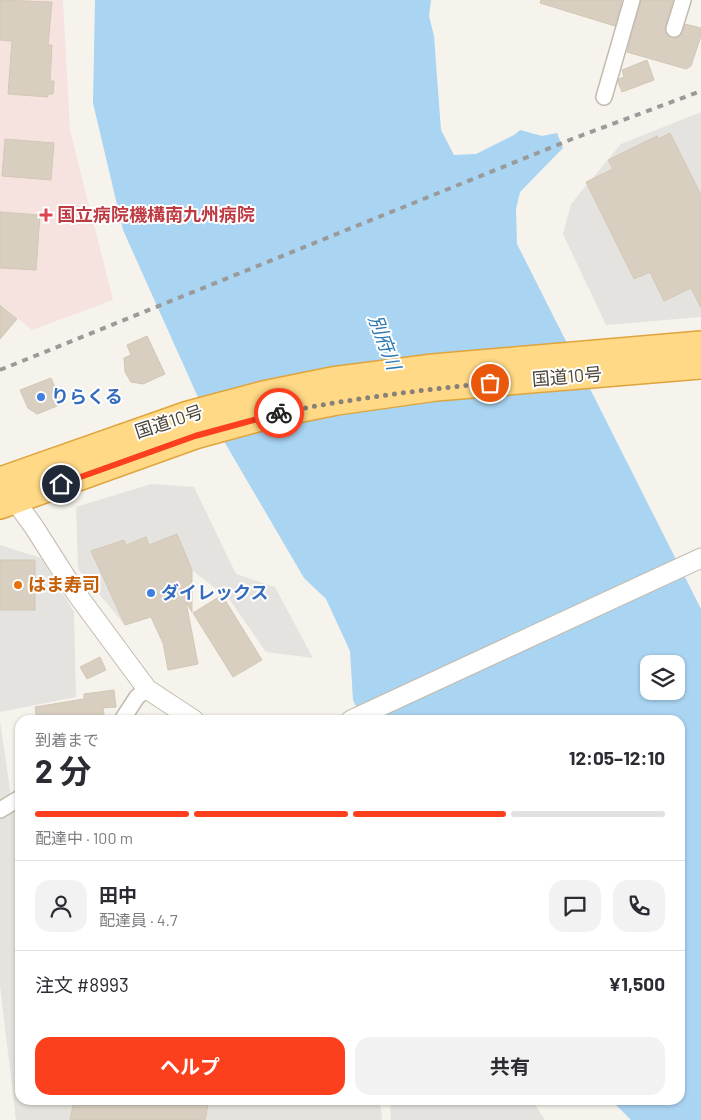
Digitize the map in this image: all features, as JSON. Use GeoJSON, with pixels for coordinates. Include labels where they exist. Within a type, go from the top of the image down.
{"type":"FeatureCollection","features":[{"type":"Feature","properties":{"kind":"highway","name":"国道10号"},"geometry":{"type":"LineString","coordinates":[[0,480],[192,425],[272,415],[337,402],[615,362],[701,344]]}},
{"type":"Feature","properties":{"kind":"highway","name":"国道10号"},"geometry":{"type":"LineString","coordinates":[[615,362],[701,366]]}},
{"type":"Feature","properties":{"kind":"highway","name":"国道10号"},"geometry":{"type":"LineString","coordinates":[[7,504],[192,425]]}},
{"type":"Feature","properties":{"kind":"street"},"geometry":{"type":"LineString","coordinates":[[604,97],[632,0]]}},
{"type":"Feature","properties":{"kind":"street"},"geometry":{"type":"LineString","coordinates":[[674,30],[683,0]]}},
{"type":"Feature","properties":{"kind":"street"},"geometry":{"type":"LineString","coordinates":[[0,480],[7,504],[147,689],[186,715]]}},
{"type":"Feature","properties":{"kind":"street"},"geometry":{"type":"LineString","coordinates":[[363,715],[694,561]]}},
{"type":"Feature","properties":{"kind":"street"},"geometry":{"type":"LineString","coordinates":[[125,715],[137,697],[147,689]]}},
{"type":"Feature","properties":{"kind":"street"},"geometry":{"type":"LineString","coordinates":[[0,810],[15,801]]}},
{"type":"Feature","properties":{"kind":"shaded area","name":"国立病院機構南九州病院"},"geometry":{"type":"Polygon","coordinates":[[[0,0],[63,0],[70,130],[113,300],[32,330],[0,304],[0,0]]]}},
{"type":"Feature","properties":{"kind":"shaded area"},"geometry":{"type":"Polygon","coordinates":[[[701,112],[701,317],[606,325],[563,234],[571,204],[621,144],[701,112]]]}},
{"type":"Feature","properties":{"kind":"shaded area"},"geometry":{"type":"Polygon","coordinates":[[[151,484],[194,487],[236,574],[275,587],[313,658],[266,652],[229,599],[192,570],[177,534],[149,545],[146,537],[126,545],[124,540],[91,551],[125,625],[78,569],[76,507],[151,484]]]}},
{"type":"Feature","properties":{"kind":"shaded area"},"geometry":{"type":"Polygon","coordinates":[[[0,545],[41,558],[74,612],[76,697],[0,712],[0,545]]]}},
{"type":"Feature","properties":{"kind":"shaded area"},"geometry":{"type":"Polygon","coordinates":[[[0,721],[11,796],[0,803],[0,721]]]}},
{"type":"Feature","properties":{"kind":"shaded area"},"geometry":{"type":"Polygon","coordinates":[[[15,809],[15,1105],[380,1105],[382,1120],[16,1120],[0,985],[0,817],[15,809]]]}},
{"type":"Feature","properties":{"kind":"shaded area"},"geometry":{"type":"Polygon","coordinates":[[[390,1105],[535,1105],[545,1120],[391,1120],[390,1105]]]}},
{"type":"Feature","properties":{"kind":"water","name":"別府川"},"geometry":{"type":"Polygon","coordinates":[[[95,0],[431,0],[429,16],[434,36],[441,130],[454,155],[476,154],[514,135],[520,130],[542,136],[557,133],[563,148],[520,192],[516,209],[517,244],[701,609],[701,1120],[631,1120],[616,1105],[685,1105],[685,715],[360,715],[353,700],[350,651],[326,599],[304,578],[197,395],[123,230],[93,103],[95,0]]]}},
{"type":"Feature","properties":{"kind":"building"},"geometry":{"type":"Polygon","coordinates":[[[0,0],[52,2],[48,45],[52,45],[50,81],[54,81],[53,94],[48,94],[48,97],[8,94],[12,41],[0,40],[0,0]]]}},
{"type":"Feature","properties":{"kind":"building"},"geometry":{"type":"Polygon","coordinates":[[[541,0],[622,0],[615,26],[540,3],[541,0]]]}},
{"type":"Feature","properties":{"kind":"building"},"geometry":{"type":"Polygon","coordinates":[[[641,0],[673,0],[665,27],[665,32],[671,38],[681,36],[685,24],[701,28],[701,36],[691,66],[686,69],[627,52],[641,0]]]}},
{"type":"Feature","properties":{"kind":"building"},"geometry":{"type":"Polygon","coordinates":[[[647,60],[654,80],[622,92],[618,82],[619,79],[624,77],[622,70],[647,60]]]}},
{"type":"Feature","properties":{"kind":"building"},"geometry":{"type":"Polygon","coordinates":[[[670,133],[701,195],[701,308],[691,288],[664,301],[650,272],[634,279],[586,182],[613,169],[608,160],[657,136],[658,139],[670,133]]]}},
{"type":"Feature","properties":{"kind":"building"},"geometry":{"type":"Polygon","coordinates":[[[5,139],[54,143],[51,180],[2,176],[5,139]]]}},
{"type":"Feature","properties":{"kind":"building"},"geometry":{"type":"Polygon","coordinates":[[[0,212],[40,215],[36,270],[0,268],[0,212]]]}},
{"type":"Feature","properties":{"kind":"building"},"geometry":{"type":"Polygon","coordinates":[[[0,305],[17,319],[0,339],[0,305]]]}},
{"type":"Feature","properties":{"kind":"building"},"geometry":{"type":"Polygon","coordinates":[[[147,336],[165,374],[143,384],[131,382],[125,372],[124,358],[131,355],[127,345],[147,336]]]}},
{"type":"Feature","properties":{"kind":"building","name":"りらくる"},"geometry":{"type":"Polygon","coordinates":[[[51,378],[62,404],[37,414],[28,408],[20,390],[51,378]]]}},
{"type":"Feature","properties":{"kind":"building","name":"ダイレックス"},"geometry":{"type":"Polygon","coordinates":[[[177,534],[192,570],[192,612],[186,602],[198,664],[168,670],[163,643],[151,617],[125,625],[91,551],[124,540],[126,545],[146,537],[149,545],[177,534]]]}},
{"type":"Feature","properties":{"kind":"building","name":"はま寿司"},"geometry":{"type":"Polygon","coordinates":[[[0,560],[35,560],[35,610],[0,610],[0,560]]]}},
{"type":"Feature","properties":{"kind":"building"},"geometry":{"type":"Polygon","coordinates":[[[222,595],[262,660],[233,677],[193,613],[222,595]]]}},
{"type":"Feature","properties":{"kind":"building"},"geometry":{"type":"Polygon","coordinates":[[[100,657],[106,670],[87,679],[80,667],[100,657]]]}},
{"type":"Feature","properties":{"kind":"building"},"geometry":{"type":"Polygon","coordinates":[[[114,690],[116,707],[103,708],[104,715],[36,715],[35,707],[84,699],[84,694],[114,690]]]}},
{"type":"Feature","properties":{"kind":"building"},"geometry":{"type":"Polygon","coordinates":[[[73,1105],[208,1105],[205,1120],[70,1120],[73,1105]]]}},
{"type":"Feature","properties":{"kind":"railway"},"geometry":{"type":"LineString","coordinates":[[0,370],[572,139],[701,91]]}},
{"type":"Feature","properties":{"kind":"way so far"},"geometry":{"type":"LineString","coordinates":[[279,413],[337,402],[436,388],[490,383]]}},
{"type":"Feature","properties":{"kind":"place","name":"国立病院機構南九州病院"},"geometry":{"type":"Point","coordinates":[46,215]}},
{"type":"Feature","properties":{"kind":"place","name":"りらくる"},"geometry":{"type":"Point","coordinates":[41,397]}},
{"type":"Feature","properties":{"kind":"place","name":"はま寿司"},"geometry":{"type":"Point","coordinates":[18,585]}},
{"type":"Feature","properties":{"kind":"place","name":"ダイレックス"},"geometry":{"type":"Point","coordinates":[151,593]}},
{"type":"Feature","properties":{"kind":"route"},"geometry":{"type":"LineString","coordinates":[[61,484],[195,436],[279,413]]}}]}
